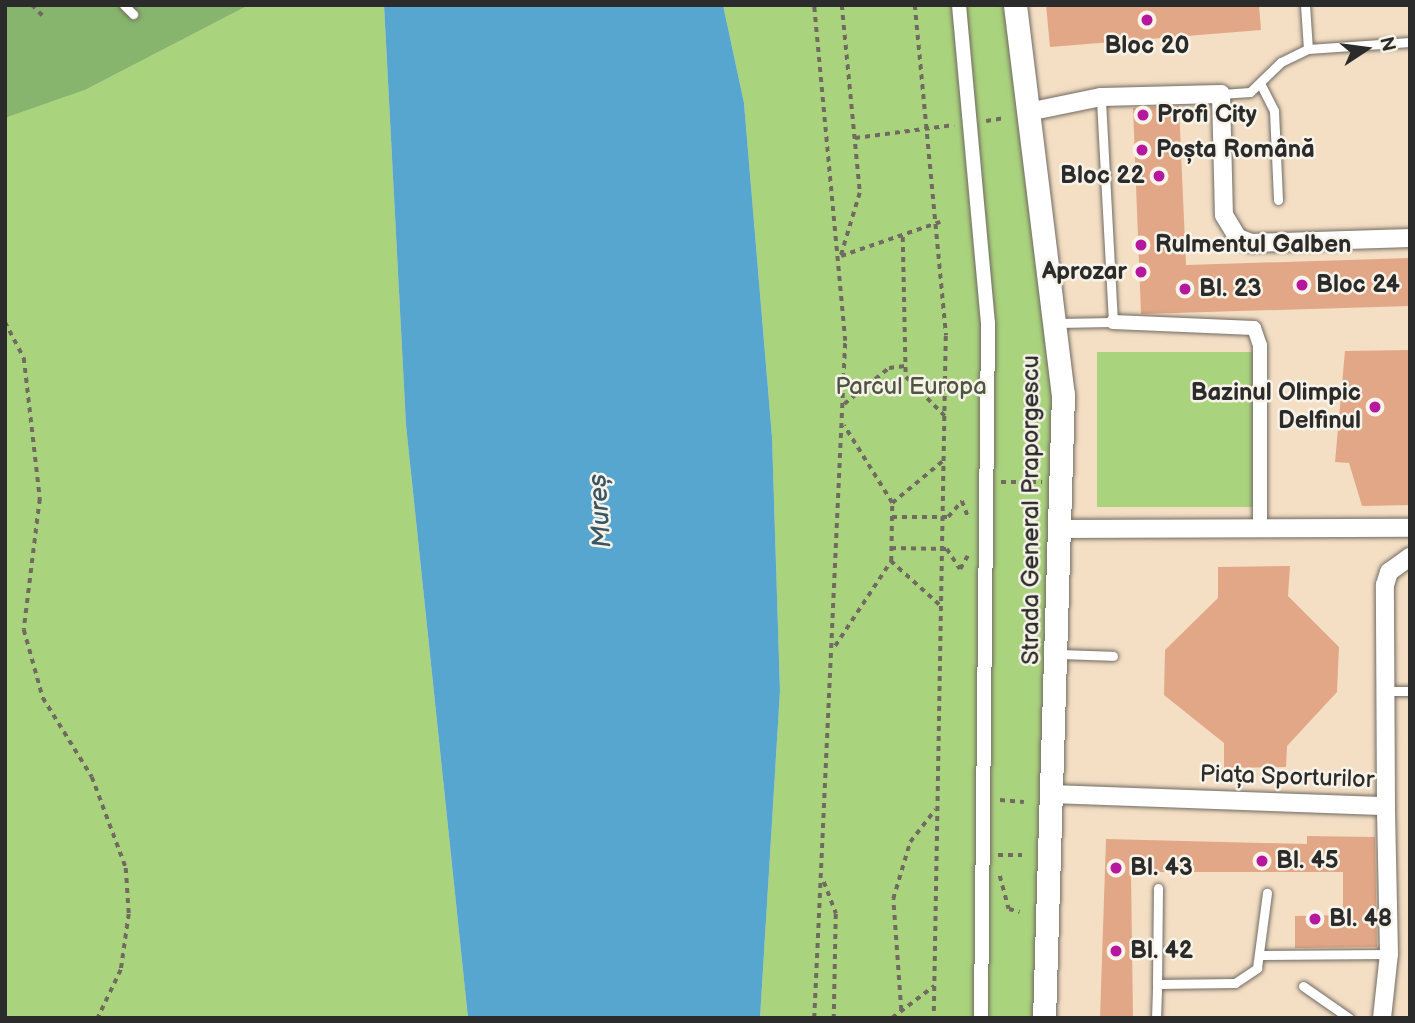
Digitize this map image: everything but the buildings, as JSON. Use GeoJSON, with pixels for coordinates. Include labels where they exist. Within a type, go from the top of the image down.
{"type":"FeatureCollection","features":[{"type":"Feature","properties":{"kind":"street"},"geometry":{"type":"LineString","coordinates":[[959,5],[988,323],[979,535],[981,1018]]}},
{"type":"Feature","properties":{"kind":"street","name":"Strada General Praporgescu"},"geometry":{"type":"LineString","coordinates":[[1015,5],[1057,323],[1062,482],[1054,794],[1044,1018]]}},
{"type":"Feature","properties":{"kind":"street"},"geometry":{"type":"LineString","coordinates":[[1028,112],[1101,97],[1221,94],[1224,215],[1238,238],[1252,243],[1410,238]]}},
{"type":"Feature","properties":{"kind":"street"},"geometry":{"type":"LineString","coordinates":[[1113,322],[1254,328],[1261,345],[1260,530]]}},
{"type":"Feature","properties":{"kind":"street"},"geometry":{"type":"LineString","coordinates":[[1062,529],[1410,528]]}},
{"type":"Feature","properties":{"kind":"street","name":"Piața Sporturilor"},"geometry":{"type":"LineString","coordinates":[[1054,794],[1385,806],[1385,585],[1390,572],[1410,557]]}},
{"type":"Feature","properties":{"kind":"street"},"geometry":{"type":"LineString","coordinates":[[1382,1018],[1389,954],[1385,806]]}},
{"type":"Feature","properties":{"kind":"lane"},"geometry":{"type":"LineString","coordinates":[[124,5],[133,15]]}},
{"type":"Feature","properties":{"kind":"lane"},"geometry":{"type":"LineString","coordinates":[[1305,5],[1308,49]]}},
{"type":"Feature","properties":{"kind":"lane"},"geometry":{"type":"LineString","coordinates":[[1221,94],[1261,85],[1281,62],[1308,49],[1410,42]]}},
{"type":"Feature","properties":{"kind":"lane"},"geometry":{"type":"LineString","coordinates":[[1261,85],[1274,111],[1278,200]]}},
{"type":"Feature","properties":{"kind":"lane"},"geometry":{"type":"LineString","coordinates":[[1057,323],[1113,322],[1101,97]]}},
{"type":"Feature","properties":{"kind":"lane"},"geometry":{"type":"LineString","coordinates":[[1057,654],[1113,656]]}},
{"type":"Feature","properties":{"kind":"lane"},"geometry":{"type":"LineString","coordinates":[[1384,691],[1410,691]]}},
{"type":"Feature","properties":{"kind":"lane"},"geometry":{"type":"LineString","coordinates":[[1156,1018],[1157,888]]}},
{"type":"Feature","properties":{"kind":"lane"},"geometry":{"type":"LineString","coordinates":[[1157,984],[1235,983],[1257,968],[1262,955],[1267,893]]}},
{"type":"Feature","properties":{"kind":"lane"},"geometry":{"type":"LineString","coordinates":[[1262,955],[1389,954]]}},
{"type":"Feature","properties":{"kind":"lane"},"geometry":{"type":"LineString","coordinates":[[1303,986],[1349,1018]]}},
{"type":"Feature","properties":{"kind":"path"},"geometry":{"type":"LineString","coordinates":[[32,5],[43,16]]}},
{"type":"Feature","properties":{"kind":"path"},"geometry":{"type":"LineString","coordinates":[[814,5],[841,256],[844,404],[835,647],[814,1018]]}},
{"type":"Feature","properties":{"kind":"path"},"geometry":{"type":"LineString","coordinates":[[841,256],[859,215],[855,138],[842,5]]}},
{"type":"Feature","properties":{"kind":"path"},"geometry":{"type":"LineString","coordinates":[[915,5],[940,222],[945,416],[934,1018]]}},
{"type":"Feature","properties":{"kind":"path"},"geometry":{"type":"LineString","coordinates":[[855,138],[970,123]]}},
{"type":"Feature","properties":{"kind":"path"},"geometry":{"type":"LineString","coordinates":[[841,256],[903,237],[940,222]]}},
{"type":"Feature","properties":{"kind":"path"},"geometry":{"type":"LineString","coordinates":[[903,237],[905,366],[909,385],[945,416]]}},
{"type":"Feature","properties":{"kind":"path"},"geometry":{"type":"LineString","coordinates":[[5,322],[24,358],[40,499],[24,630],[43,698],[92,777],[126,868],[129,914],[121,970],[98,1018]]}},
{"type":"Feature","properties":{"kind":"path"},"geometry":{"type":"LineString","coordinates":[[844,404],[880,374],[905,366]]}},
{"type":"Feature","properties":{"kind":"path"},"geometry":{"type":"LineString","coordinates":[[835,647],[891,561],[892,503],[843,424]]}},
{"type":"Feature","properties":{"kind":"path"},"geometry":{"type":"LineString","coordinates":[[892,503],[944,460]]}},
{"type":"Feature","properties":{"kind":"path"},"geometry":{"type":"LineString","coordinates":[[983,482],[1062,482]]}},
{"type":"Feature","properties":{"kind":"path"},"geometry":{"type":"LineString","coordinates":[[891,517],[943,517],[962,501],[979,535],[962,568],[942,549],[891,548]]}},
{"type":"Feature","properties":{"kind":"path"},"geometry":{"type":"LineString","coordinates":[[891,561],[941,606]]}},
{"type":"Feature","properties":{"kind":"path"},"geometry":{"type":"LineString","coordinates":[[1000,800],[1024,802]]}},
{"type":"Feature","properties":{"kind":"path"},"geometry":{"type":"LineString","coordinates":[[901,1010],[893,899],[909,842],[937,808]]}},
{"type":"Feature","properties":{"kind":"path"},"geometry":{"type":"LineString","coordinates":[[999,855],[1023,855]]}},
{"type":"Feature","properties":{"kind":"path"},"geometry":{"type":"LineString","coordinates":[[822,880],[836,914],[834,1018]]}},
{"type":"Feature","properties":{"kind":"path"},"geometry":{"type":"LineString","coordinates":[[892,1018],[934,986]]}},
{"type":"Feature","properties":{"kind":"green space"},"geometry":{"type":"Polygon","coordinates":[[[5,5],[249,5],[85,90],[5,118],[5,5]]]}},
{"type":"Feature","properties":{"kind":"green space"},"geometry":{"type":"Polygon","coordinates":[[[249,5],[384,5],[406,425],[468,1018],[5,1018],[5,118],[85,90],[249,5]]]}},
{"type":"Feature","properties":{"kind":"green space","name":"Parcul Europa"},"geometry":{"type":"Polygon","coordinates":[[[723,5],[1010,5],[1054,380],[1037,1018],[760,1018],[780,691],[772,437],[744,103],[723,5]]]}},
{"type":"Feature","properties":{"kind":"green space"},"geometry":{"type":"Polygon","coordinates":[[[1097,352],[1257,352],[1257,507],[1097,507],[1097,352]]]}},
{"type":"Feature","properties":{"kind":"water","name":"Mureș"},"geometry":{"type":"Polygon","coordinates":[[[384,5],[723,5],[744,103],[772,437],[780,691],[760,1018],[468,1018],[406,425],[384,5]]]}},
{"type":"Feature","properties":{"kind":"place","name":"Bloc 20"},"geometry":{"type":"Point","coordinates":[1147,20]}},
{"type":"Feature","properties":{"kind":"place","name":"Profi City"},"geometry":{"type":"Point","coordinates":[1143,115]}},
{"type":"Feature","properties":{"kind":"place","name":"Poșta Română"},"geometry":{"type":"Point","coordinates":[1142,150]}},
{"type":"Feature","properties":{"kind":"place","name":"Bloc 22"},"geometry":{"type":"Point","coordinates":[1159,176]}},
{"type":"Feature","properties":{"kind":"place","name":"Rulmentul Galben"},"geometry":{"type":"Point","coordinates":[1141,245]}},
{"type":"Feature","properties":{"kind":"place","name":"Aprozar"},"geometry":{"type":"Point","coordinates":[1141,272]}},
{"type":"Feature","properties":{"kind":"place","name":"Bloc 24"},"geometry":{"type":"Point","coordinates":[1302,285]}},
{"type":"Feature","properties":{"kind":"place","name":"Bl. 23"},"geometry":{"type":"Point","coordinates":[1185,289]}},
{"type":"Feature","properties":{"kind":"place","name":"Bazinul Olimpic Delfinul"},"geometry":{"type":"Point","coordinates":[1375,407]}},
{"type":"Feature","properties":{"kind":"place","name":"Bl. 45"},"geometry":{"type":"Point","coordinates":[1262,861]}},
{"type":"Feature","properties":{"kind":"place","name":"Bl. 43"},"geometry":{"type":"Point","coordinates":[1116,868]}},
{"type":"Feature","properties":{"kind":"place","name":"Bl. 48"},"geometry":{"type":"Point","coordinates":[1315,919]}},
{"type":"Feature","properties":{"kind":"place","name":"Bl. 42"},"geometry":{"type":"Point","coordinates":[1116,951]}}]}
